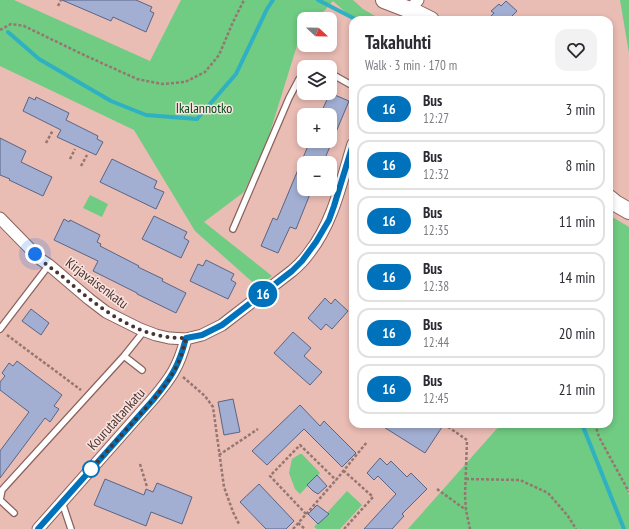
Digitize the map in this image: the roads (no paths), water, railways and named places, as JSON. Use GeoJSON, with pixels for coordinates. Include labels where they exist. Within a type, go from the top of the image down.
{"type":"FeatureCollection","features":[{"type":"Feature","properties":{"kind":"street"},"geometry":{"type":"LineString","coordinates":[[384,0],[414,5],[425,16]]}},
{"type":"Feature","properties":{"kind":"street","name":"Kirjavaisenkatu"},"geometry":{"type":"LineString","coordinates":[[0,218],[40,259],[106,312],[144,331],[156,335],[169,338],[186,338],[202,335],[222,325],[292,271],[302,261],[316,242],[329,220],[349,157]]}},
{"type":"Feature","properties":{"kind":"street"},"geometry":{"type":"LineString","coordinates":[[613,201],[629,211]]}},
{"type":"Feature","properties":{"kind":"street","name":"Kourutaltankatu"},"geometry":{"type":"LineString","coordinates":[[38,529],[167,383],[175,370],[186,338]]}},
{"type":"Feature","properties":{"kind":"lane"},"geometry":{"type":"LineString","coordinates":[[337,77],[349,84]]}},
{"type":"Feature","properties":{"kind":"lane"},"geometry":{"type":"LineString","coordinates":[[233,229],[289,98],[297,83]]}},
{"type":"Feature","properties":{"kind":"lane"},"geometry":{"type":"LineString","coordinates":[[0,329],[49,265]]}},
{"type":"Feature","properties":{"kind":"lane"},"geometry":{"type":"LineString","coordinates":[[14,513],[0,500],[2,490],[124,356],[144,331]]}},
{"type":"Feature","properties":{"kind":"lane"},"geometry":{"type":"LineString","coordinates":[[124,356],[142,370]]}},
{"type":"Feature","properties":{"kind":"lane"},"geometry":{"type":"LineString","coordinates":[[62,502],[71,529]]}},
{"type":"Feature","properties":{"kind":"waterway"},"geometry":{"type":"LineString","coordinates":[[8,32],[39,59],[111,101],[146,115],[197,119],[236,74],[267,9],[273,0]]}},
{"type":"Feature","properties":{"kind":"waterway"},"geometry":{"type":"LineString","coordinates":[[318,0],[349,16]]}},
{"type":"Feature","properties":{"kind":"waterway"},"geometry":{"type":"LineString","coordinates":[[584,428],[624,529]]}},
{"type":"Feature","properties":{"kind":"park label","name":"Ikalannotko"},"geometry":{"type":"Point","coordinates":[204,108]}}]}
